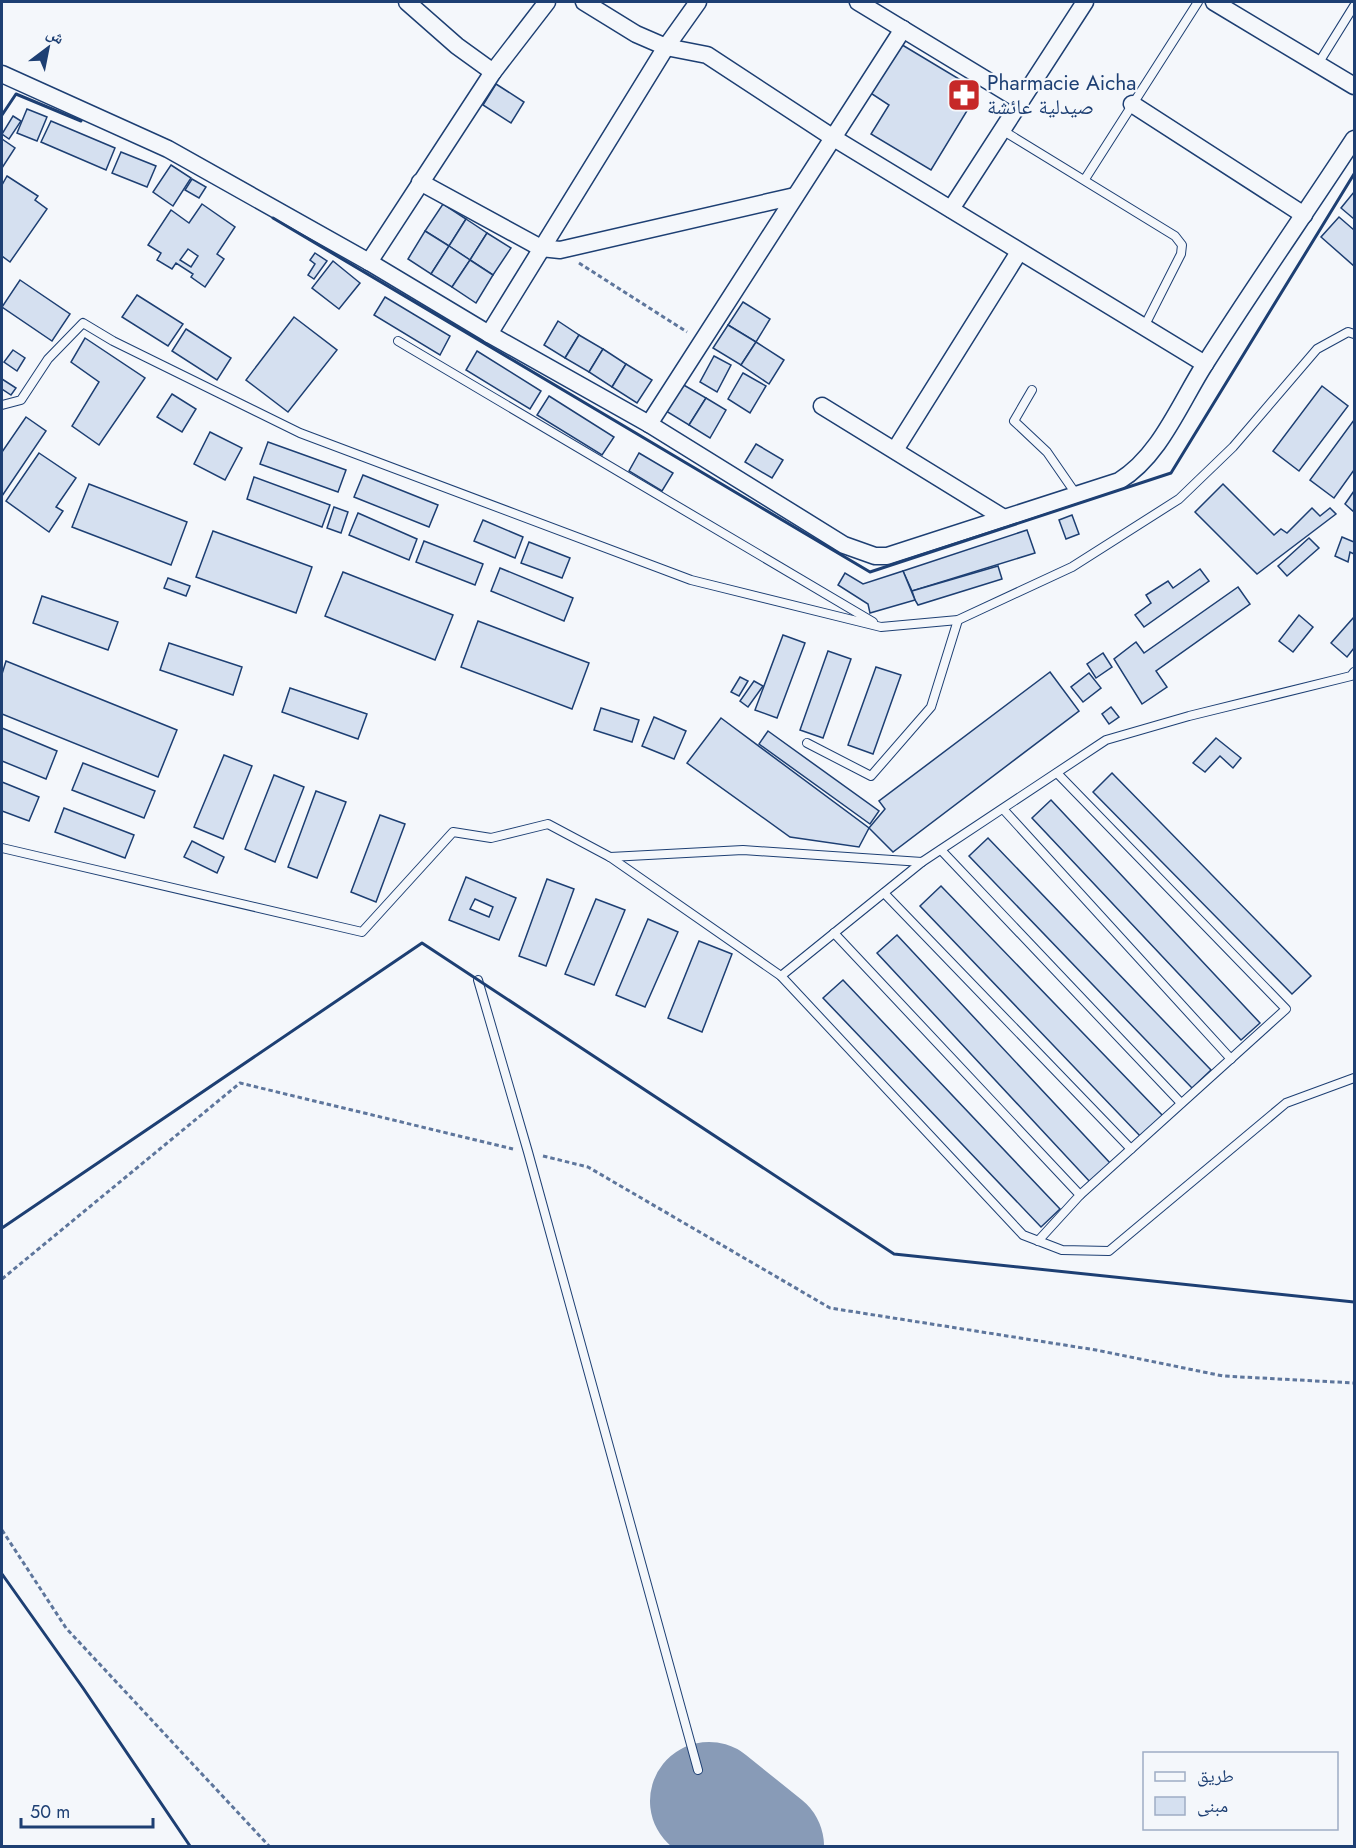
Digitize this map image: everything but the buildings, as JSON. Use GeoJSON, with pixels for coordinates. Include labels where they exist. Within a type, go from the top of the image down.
{"type":"FeatureCollection","features":[{"type":"Feature","properties":{"kind":"street"},"geometry":{"type":"LineString","coordinates":[[407,2],[439,31],[493,72]]}},
{"type":"Feature","properties":{"kind":"street"},"geometry":{"type":"LineString","coordinates":[[369,262],[493,72],[547,2]]}},
{"type":"Feature","properties":{"kind":"street"},"geometry":{"type":"LineString","coordinates":[[584,2],[636,34],[666,47],[707,55],[832,137],[1205,364]]}},
{"type":"Feature","properties":{"kind":"street"},"geometry":{"type":"LineString","coordinates":[[489,334],[666,47],[698,2]]}},
{"type":"Feature","properties":{"kind":"street"},"geometry":{"type":"LineString","coordinates":[[858,2],[1021,101]]}},
{"type":"Feature","properties":{"kind":"street"},"geometry":{"type":"LineString","coordinates":[[951,209],[1086,2]]}},
{"type":"Feature","properties":{"kind":"street"},"geometry":{"type":"LineString","coordinates":[[1214,2],[1354,86]]}},
{"type":"Feature","properties":{"kind":"street"},"geometry":{"type":"LineString","coordinates":[[649,424],[903,29]]}},
{"type":"Feature","properties":{"kind":"street"},"geometry":{"type":"LineString","coordinates":[[2,74],[168,149],[649,424],[844,545],[875,556],[887,556],[1119,481],[1142,464],[1205,364],[1354,139]]}},
{"type":"Feature","properties":{"kind":"street"},"geometry":{"type":"LineString","coordinates":[[1132,104],[1304,215]]}},
{"type":"Feature","properties":{"kind":"street"},"geometry":{"type":"LineString","coordinates":[[420,182],[541,248],[560,250],[795,196]]}},
{"type":"Feature","properties":{"kind":"street"},"geometry":{"type":"LineString","coordinates":[[895,450],[1019,252]]}},
{"type":"Feature","properties":{"kind":"street"},"geometry":{"type":"LineString","coordinates":[[822,406],[1004,518]]}},
{"type":"Feature","properties":{"kind":"lane"},"geometry":{"type":"LineString","coordinates":[[1084,179],[1198,2]]}},
{"type":"Feature","properties":{"kind":"lane"},"geometry":{"type":"LineString","coordinates":[[1318,64],[1354,6]]}},
{"type":"Feature","properties":{"kind":"lane"},"geometry":{"type":"LineString","coordinates":[[1002,130],[1175,236],[1182,245],[1181,254],[1144,327]]}},
{"type":"Feature","properties":{"kind":"lane"},"geometry":{"type":"LineString","coordinates":[[2,405],[21,400],[48,359],[83,323],[113,341],[300,433],[691,580],[881,627],[958,620],[1072,567],[1179,499],[1233,447],[1317,350],[1348,332],[1354,334]]}},
{"type":"Feature","properties":{"kind":"lane"},"geometry":{"type":"LineString","coordinates":[[398,341],[881,627]]}},
{"type":"Feature","properties":{"kind":"lane"},"geometry":{"type":"LineString","coordinates":[[1032,390],[1014,421],[1047,452],[1076,494]]}},
{"type":"Feature","properties":{"kind":"lane"},"geometry":{"type":"LineString","coordinates":[[807,743],[871,776],[931,707],[958,620]]}},
{"type":"Feature","properties":{"kind":"lane"},"geometry":{"type":"LineString","coordinates":[[781,976],[922,862],[1106,741],[1189,716],[1351,676],[1354,672]]}},
{"type":"Feature","properties":{"kind":"lane"},"geometry":{"type":"LineString","coordinates":[[1038,1241],[1080,1195],[1286,1009],[1057,773]]}},
{"type":"Feature","properties":{"kind":"lane"},"geometry":{"type":"LineString","coordinates":[[1003,809],[1231,1059]]}},
{"type":"Feature","properties":{"kind":"lane"},"geometry":{"type":"LineString","coordinates":[[2,848],[362,932],[453,832],[491,838],[548,824],[610,857],[781,976],[1023,1235],[1062,1250],[1109,1251],[1286,1103],[1354,1078]]}},
{"type":"Feature","properties":{"kind":"lane"},"geometry":{"type":"LineString","coordinates":[[610,857],[743,850],[922,862]]}},
{"type":"Feature","properties":{"kind":"lane"},"geometry":{"type":"LineString","coordinates":[[940,850],[1181,1103]]}},
{"type":"Feature","properties":{"kind":"lane"},"geometry":{"type":"LineString","coordinates":[[884,893],[1131,1149]]}},
{"type":"Feature","properties":{"kind":"lane"},"geometry":{"type":"LineString","coordinates":[[834,933],[1080,1195]]}},
{"type":"Feature","properties":{"kind":"lane"},"geometry":{"type":"LineString","coordinates":[[478,980],[528,1152],[698,1770]]}},
{"type":"Feature","properties":{"kind":"path"},"geometry":{"type":"LineString","coordinates":[[560,250],[702,341]]}},
{"type":"Feature","properties":{"kind":"path"},"geometry":{"type":"LineString","coordinates":[[2,1279],[240,1083],[588,1167],[830,1308],[1096,1350],[1224,1376],[1354,1383]]}},
{"type":"Feature","properties":{"kind":"path"},"geometry":{"type":"LineString","coordinates":[[2,1530],[66,1628],[269,1846]]}},
{"type":"Feature","properties":{"kind":"runway"},"geometry":{"type":"LineString","coordinates":[[709,1801],[765,1846]]}},
{"type":"Feature","properties":{"kind":"wall"},"geometry":{"type":"LineString","coordinates":[[2,115],[16,94],[81,121]]}},
{"type":"Feature","properties":{"kind":"wall"},"geometry":{"type":"LineString","coordinates":[[273,218],[870,572],[1171,473],[1354,174]]}},
{"type":"Feature","properties":{"kind":"wall"},"geometry":{"type":"LineString","coordinates":[[2,1228],[422,943],[894,1254],[1354,1302]]}},
{"type":"Feature","properties":{"kind":"wall"},"geometry":{"type":"LineString","coordinates":[[2,1574],[83,1688],[190,1846]]}},
{"type":"Feature","properties":{"kind":"place","name":"Pharmacie Aicha صيدلية عائشة"},"geometry":{"type":"Point","coordinates":[964,95]}}]}
